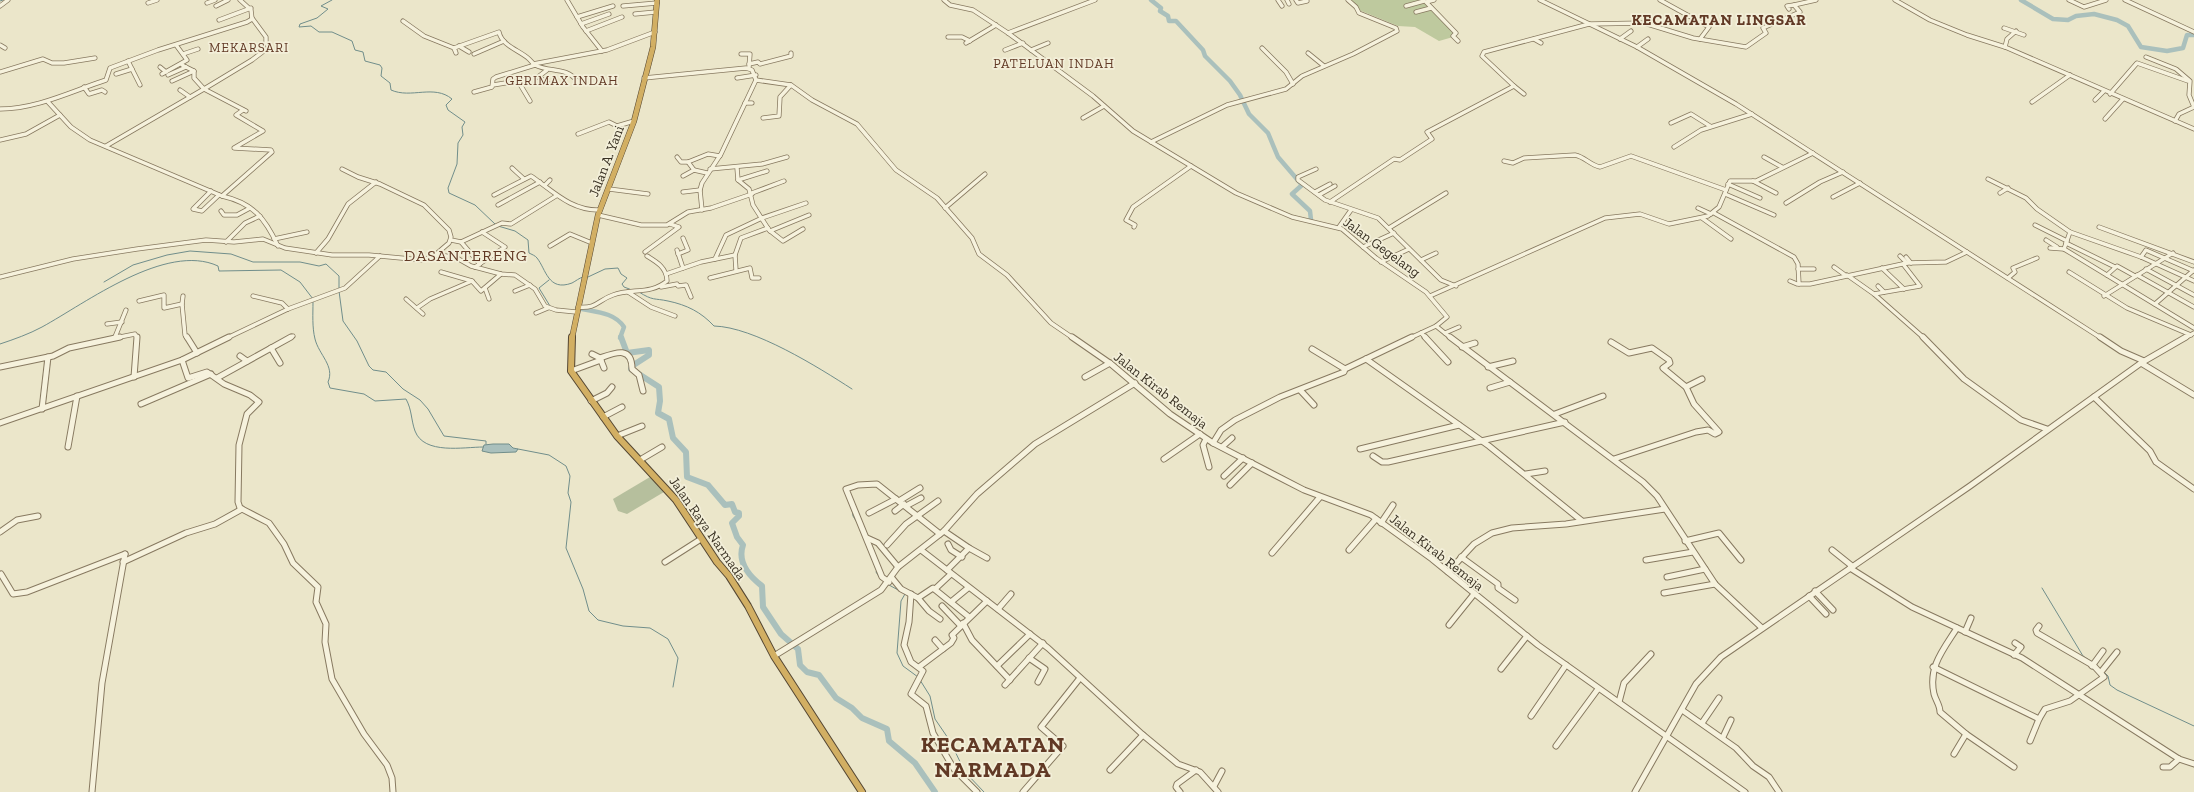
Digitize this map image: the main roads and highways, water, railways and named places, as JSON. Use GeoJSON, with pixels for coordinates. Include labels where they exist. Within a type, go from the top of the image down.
{"type":"FeatureCollection","features":[{"type":"Feature","properties":{"kind":"highway","name":"Jalan A. Yani"},"geometry":{"type":"LineString","coordinates":[[571,371],[572,345],[583,280],[599,213],[634,121],[653,47],[657,1]]}},
{"type":"Feature","properties":{"kind":"highway","name":"Jalan Raya Narmada"},"geometry":{"type":"LineString","coordinates":[[571,371],[617,436],[676,500],[701,539],[748,606],[774,656],[862,792]]}},
{"type":"Feature","properties":{"kind":"water"},"geometry":{"type":"Polygon","coordinates":[[[509,444],[513,448],[518,449],[516,452],[491,453],[482,451],[484,445],[509,444]]]}},
{"type":"Feature","properties":{"kind":"waterway"},"geometry":{"type":"LineString","coordinates":[[332,0],[321,6],[328,9],[317,18],[300,24],[299,27],[311,26],[319,32],[332,32],[352,41],[355,50],[363,52],[365,61],[380,65],[382,68],[381,76],[390,83],[391,90],[406,93],[438,93],[452,99],[446,105],[448,110],[465,122],[462,127],[463,135],[458,143],[457,164],[448,188],[449,193],[475,205],[495,224]]}},
{"type":"Feature","properties":{"kind":"waterway"},"geometry":{"type":"LineString","coordinates":[[1151,0],[1161,8],[1160,11],[1168,16],[1169,21],[1176,21],[1203,50],[1205,56],[1230,81],[1240,95],[1249,114],[1268,133],[1278,157],[1302,185],[1292,194],[1310,211],[1311,220]]}},
{"type":"Feature","properties":{"kind":"waterway"},"geometry":{"type":"LineString","coordinates":[[2021,0],[2053,19],[2068,20],[2076,16],[2094,14],[2117,20],[2128,26],[2141,47],[2167,51],[2183,48],[2187,35],[2194,35]]}},
{"type":"Feature","properties":{"kind":"waterway"},"geometry":{"type":"LineString","coordinates":[[498,226],[515,231],[528,240],[529,253],[536,257],[553,282],[564,285],[572,283],[583,277]]}},
{"type":"Feature","properties":{"kind":"waterway"},"geometry":{"type":"LineString","coordinates":[[104,282],[133,265],[167,255],[190,251],[231,254],[253,262],[300,262],[319,266],[326,264],[339,276],[339,288]]}},
{"type":"Feature","properties":{"kind":"waterway"},"geometry":{"type":"LineString","coordinates":[[0,344],[42,327],[127,278],[151,268],[175,262],[197,261],[218,266],[219,271],[281,270],[300,282],[313,299]]}},
{"type":"Feature","properties":{"kind":"waterway"},"geometry":{"type":"LineString","coordinates":[[588,277],[605,269],[618,268],[621,274],[627,278],[622,284],[624,287],[632,290]]}},
{"type":"Feature","properties":{"kind":"waterway"},"geometry":{"type":"LineString","coordinates":[[549,280],[539,288],[550,306]]}},
{"type":"Feature","properties":{"kind":"waterway"},"geometry":{"type":"LineString","coordinates":[[339,291],[343,321],[357,341],[369,366],[373,370],[386,372],[403,389],[420,400],[428,409],[444,436],[486,441],[486,444]]}},
{"type":"Feature","properties":{"kind":"waterway"},"geometry":{"type":"LineString","coordinates":[[639,292],[651,298],[668,301],[687,307],[699,313],[714,326],[730,328],[748,333],[766,341],[822,370],[852,389]]}},
{"type":"Feature","properties":{"kind":"waterway"},"geometry":{"type":"LineString","coordinates":[[313,302],[314,334],[317,345],[328,366],[330,376],[328,382],[330,388],[364,394],[375,401],[406,399],[415,431],[420,439],[427,444],[445,448],[483,447]]}},
{"type":"Feature","properties":{"kind":"waterway"},"geometry":{"type":"LineString","coordinates":[[582,309],[600,312],[611,316],[620,322],[624,327],[620,338]]}},
{"type":"Feature","properties":{"kind":"waterway"},"geometry":{"type":"LineString","coordinates":[[621,337],[627,353],[649,350],[649,355],[632,366],[631,369],[659,387],[660,401],[658,413],[669,419],[673,438],[686,452],[687,477],[708,485],[725,505],[732,504],[735,512],[739,513],[739,516],[732,523],[737,537],[743,545],[742,557],[745,568],[762,586],[763,607],[781,634],[798,649],[800,665],[807,672],[819,675],[836,698],[852,708],[862,718],[887,729],[889,741],[915,763],[935,792]]}},
{"type":"Feature","properties":{"kind":"waterway"},"geometry":{"type":"LineString","coordinates":[[518,449],[549,455],[566,466],[570,476],[568,493],[571,502],[566,548],[583,589],[589,611],[598,620],[623,626],[650,628],[668,639],[678,658],[673,687]]}},
{"type":"Feature","properties":{"kind":"waterway"},"geometry":{"type":"LineString","coordinates":[[852,509],[853,516],[858,524]]}},
{"type":"Feature","properties":{"kind":"waterway"},"geometry":{"type":"LineString","coordinates":[[870,553],[872,559]]}},
{"type":"Feature","properties":{"kind":"waterway"},"geometry":{"type":"LineString","coordinates":[[874,564],[876,569]]}},
{"type":"Feature","properties":{"kind":"waterway"},"geometry":{"type":"LineString","coordinates":[[876,572],[880,578]]}},
{"type":"Feature","properties":{"kind":"waterway"},"geometry":{"type":"LineString","coordinates":[[889,585],[900,591]]}},
{"type":"Feature","properties":{"kind":"waterway"},"geometry":{"type":"LineString","coordinates":[[2042,588],[2083,656],[2092,662]]}},
{"type":"Feature","properties":{"kind":"waterway"},"geometry":{"type":"LineString","coordinates":[[905,594],[901,601],[897,653],[903,666],[918,677]]}},
{"type":"Feature","properties":{"kind":"waterway"},"geometry":{"type":"LineString","coordinates":[[2103,671],[2108,676],[2110,685],[2117,690],[2194,726]]}},
{"type":"Feature","properties":{"kind":"waterway"},"geometry":{"type":"LineString","coordinates":[[920,680],[930,696],[935,719],[950,741],[965,772],[984,792]]}},
{"type":"Feature","properties":{"kind":"district","name":"KECAMATAN LINGSAR"},"geometry":{"type":"Point","coordinates":[1719,20]}},
{"type":"Feature","properties":{"kind":"district","name":"MEKARSARI"},"geometry":{"type":"Point","coordinates":[249,47]}},
{"type":"Feature","properties":{"kind":"district","name":"PATELUAN INDAH"},"geometry":{"type":"Point","coordinates":[1054,63]}},
{"type":"Feature","properties":{"kind":"district","name":"GERIMAX INDAH"},"geometry":{"type":"Point","coordinates":[562,80]}},
{"type":"Feature","properties":{"kind":"district","name":"DASANTERENG"},"geometry":{"type":"Point","coordinates":[466,255]}},
{"type":"Feature","properties":{"kind":"district","name":"KECAMATAN NARMADA"},"geometry":{"type":"Point","coordinates":[993,756]}}]}
